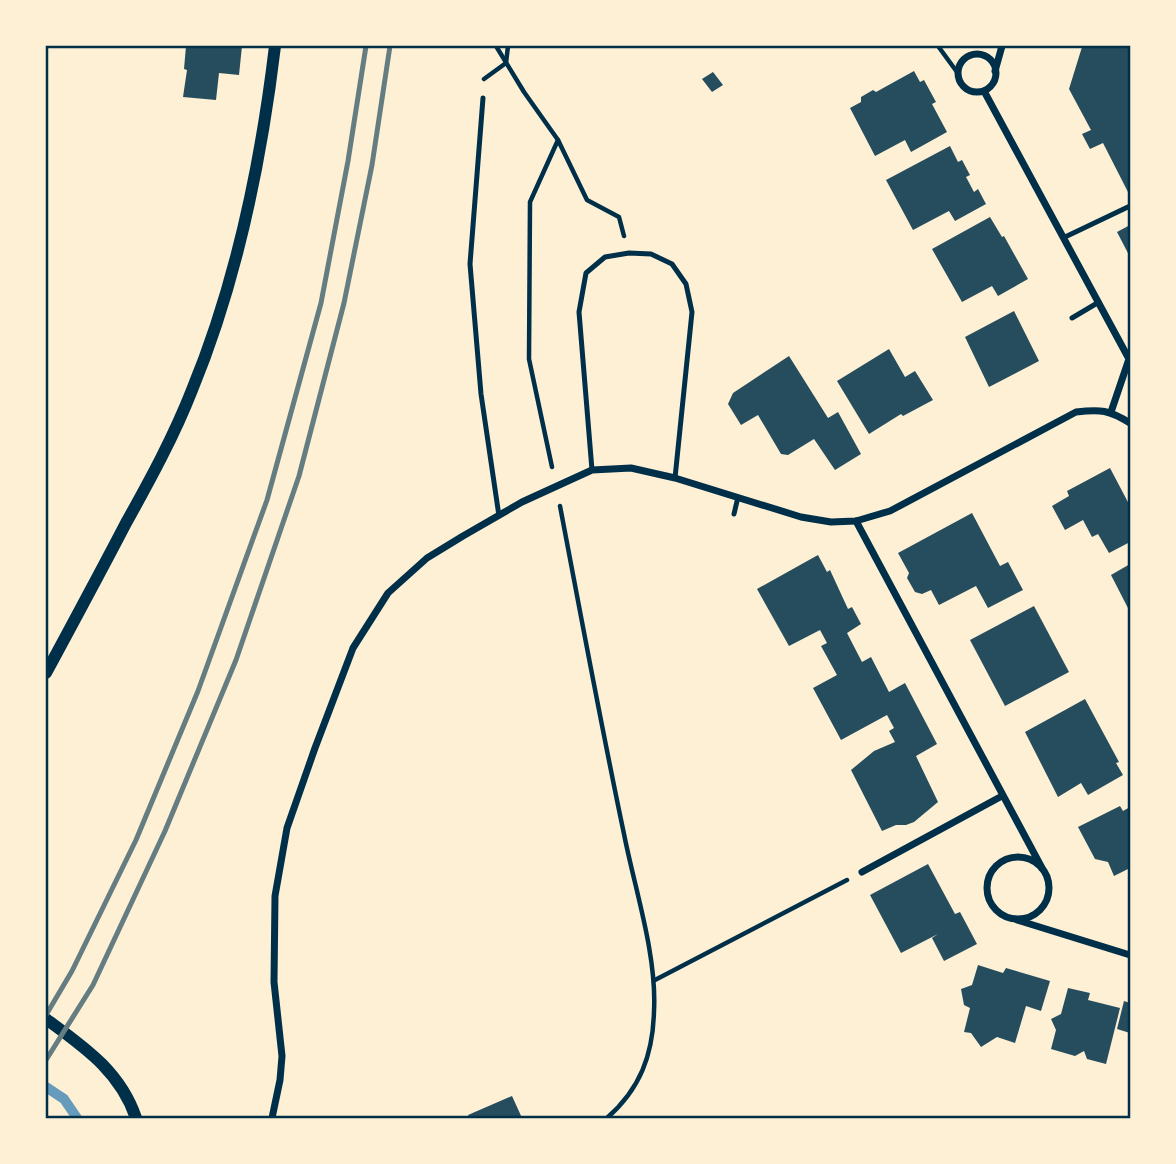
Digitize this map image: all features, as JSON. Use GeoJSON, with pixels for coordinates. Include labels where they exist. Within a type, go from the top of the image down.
{"type":"FeatureCollection","features":[{"type":"Feature","properties":{"kind":"street"},"geometry":{"type":"LineString","coordinates":[[46,673],[173,436],[193,389],[227,294],[241,239],[266,121],[275,46]]}},
{"type":"Feature","properties":{"kind":"street"},"geometry":{"type":"LineString","coordinates":[[995,71],[991,61],[974,54],[963,60],[957,72],[958,79],[966,89],[984,91],[993,83],[1002,46]]}},
{"type":"Feature","properties":{"kind":"street"},"geometry":{"type":"LineString","coordinates":[[984,91],[1129,359],[1111,412]]}},
{"type":"Feature","properties":{"kind":"street"},"geometry":{"type":"LineString","coordinates":[[272,1118],[281,1080],[282,1056],[274,982],[275,896],[287,828],[354,648],[388,593],[427,558],[522,502],[592,470],[631,468],[675,478],[801,517],[831,523],[856,521],[890,511],[1076,412],[1111,412],[1130,423]]}},
{"type":"Feature","properties":{"kind":"street"},"geometry":{"type":"LineString","coordinates":[[856,521],[1042,868],[1049,886],[1045,905],[1030,917],[1010,918]]}},
{"type":"Feature","properties":{"kind":"street"},"geometry":{"type":"LineString","coordinates":[[862,872],[1002,796]]}},
{"type":"Feature","properties":{"kind":"street"},"geometry":{"type":"LineString","coordinates":[[1042,868],[1026,858],[1015,857],[996,866],[987,886],[993,906],[1000,914],[1130,956]]}},
{"type":"Feature","properties":{"kind":"street"},"geometry":{"type":"LineString","coordinates":[[46,1019],[98,1058],[119,1084],[136,1118]]}},
{"type":"Feature","properties":{"kind":"lane"},"geometry":{"type":"LineString","coordinates":[[483,98],[471,264],[481,394],[499,516]]}},
{"type":"Feature","properties":{"kind":"lane"},"geometry":{"type":"LineString","coordinates":[[1065,237],[1130,206]]}},
{"type":"Feature","properties":{"kind":"lane"},"geometry":{"type":"LineString","coordinates":[[592,470],[579,312],[586,274],[605,257],[629,253],[651,254],[672,264],[686,284],[692,312],[675,478]]}},
{"type":"Feature","properties":{"kind":"lane"},"geometry":{"type":"LineString","coordinates":[[1072,318],[1099,302]]}},
{"type":"Feature","properties":{"kind":"lane"},"geometry":{"type":"LineString","coordinates":[[734,514],[738,497]]}},
{"type":"Feature","properties":{"kind":"path"},"geometry":{"type":"LineString","coordinates":[[496,46],[558,141],[587,200],[619,217],[629,253]]}},
{"type":"Feature","properties":{"kind":"path"},"geometry":{"type":"LineString","coordinates":[[506,63],[508,46]]}},
{"type":"Feature","properties":{"kind":"path"},"geometry":{"type":"LineString","coordinates":[[938,46],[957,72]]}},
{"type":"Feature","properties":{"kind":"path"},"geometry":{"type":"LineString","coordinates":[[558,141],[530,202],[529,359],[655,980],[654,1014],[646,1067],[625,1102],[607,1118]]}},
{"type":"Feature","properties":{"kind":"path"},"geometry":{"type":"LineString","coordinates":[[655,980],[862,872]]}},
{"type":"Feature","properties":{"kind":"building"},"geometry":{"type":"Polygon","coordinates":[[[186,46],[242,46],[239,75],[219,73],[216,100],[183,97],[187,70],[184,69],[186,46]]]}},
{"type":"Feature","properties":{"kind":"building"},"geometry":{"type":"Polygon","coordinates":[[[1130,46],[1129,194],[1103,143],[1090,149],[1082,134],[1091,130],[1069,89],[1082,47],[1130,46]]]}},
{"type":"Feature","properties":{"kind":"building"},"geometry":{"type":"Polygon","coordinates":[[[914,71],[920,82],[924,80],[936,102],[932,104],[947,132],[911,152],[905,140],[875,156],[850,108],[873,90],[876,92],[914,71]]]}},
{"type":"Feature","properties":{"kind":"building"},"geometry":{"type":"Polygon","coordinates":[[[713,72],[723,85],[712,92],[702,79],[713,72]]]}},
{"type":"Feature","properties":{"kind":"building"},"geometry":{"type":"Polygon","coordinates":[[[950,146],[958,162],[962,160],[970,175],[966,177],[974,192],[978,189],[986,204],[955,221],[949,211],[913,230],[886,180],[950,146]]]}},
{"type":"Feature","properties":{"kind":"building"},"geometry":{"type":"Polygon","coordinates":[[[990,217],[1028,279],[998,296],[992,286],[962,302],[932,249],[990,217]]]}},
{"type":"Feature","properties":{"kind":"building"},"geometry":{"type":"Polygon","coordinates":[[[1130,225],[1130,257],[1117,232],[1130,225]]]}},
{"type":"Feature","properties":{"kind":"building"},"geometry":{"type":"Polygon","coordinates":[[[1014,311],[1039,361],[989,387],[965,337],[1014,311]]]}},
{"type":"Feature","properties":{"kind":"building"},"geometry":{"type":"Polygon","coordinates":[[[889,349],[905,377],[915,371],[933,400],[903,416],[901,414],[869,434],[837,381],[889,349]]]}},
{"type":"Feature","properties":{"kind":"building"},"geometry":{"type":"Polygon","coordinates":[[[789,356],[828,418],[838,412],[861,454],[835,470],[814,439],[788,455],[781,454],[758,415],[741,425],[728,404],[733,393],[789,356]]]}},
{"type":"Feature","properties":{"kind":"building"},"geometry":{"type":"Polygon","coordinates":[[[1110,468],[1130,506],[1130,542],[1109,553],[1098,534],[1092,537],[1083,520],[1065,530],[1052,506],[1069,496],[1067,491],[1110,468]]]}},
{"type":"Feature","properties":{"kind":"building"},"geometry":{"type":"Polygon","coordinates":[[[972,513],[1000,566],[1008,562],[1023,590],[988,608],[976,586],[939,605],[931,590],[922,594],[915,592],[898,553],[972,513]]]}},
{"type":"Feature","properties":{"kind":"building"},"geometry":{"type":"Polygon","coordinates":[[[818,555],[827,572],[830,570],[848,609],[852,607],[861,624],[847,633],[862,662],[871,657],[889,692],[905,683],[937,744],[916,756],[938,802],[914,822],[906,825],[896,825],[882,831],[851,770],[874,751],[895,742],[889,731],[894,728],[887,715],[841,740],[813,688],[837,675],[821,646],[827,643],[820,630],[789,646],[757,589],[818,555]]]}},
{"type":"Feature","properties":{"kind":"building"},"geometry":{"type":"Polygon","coordinates":[[[1130,564],[1130,612],[1111,575],[1130,564]]]}},
{"type":"Feature","properties":{"kind":"building"},"geometry":{"type":"Polygon","coordinates":[[[1034,606],[1069,672],[1005,706],[970,640],[1034,606]]]}},
{"type":"Feature","properties":{"kind":"building"},"geometry":{"type":"Polygon","coordinates":[[[1085,699],[1119,762],[1116,763],[1123,775],[1088,795],[1081,783],[1058,797],[1025,732],[1085,699]]]}},
{"type":"Feature","properties":{"kind":"building"},"geometry":{"type":"Polygon","coordinates":[[[1120,806],[1123,811],[1130,807],[1130,868],[1114,876],[1108,862],[1095,859],[1078,827],[1120,806]]]}},
{"type":"Feature","properties":{"kind":"building"},"geometry":{"type":"Polygon","coordinates":[[[928,864],[955,914],[960,912],[977,944],[944,961],[932,938],[938,934],[901,953],[870,895],[928,864]]]}},
{"type":"Feature","properties":{"kind":"building"},"geometry":{"type":"Polygon","coordinates":[[[978,965],[1003,973],[1006,968],[1050,981],[1041,1011],[1026,1006],[1015,1043],[997,1037],[981,1047],[971,1033],[964,1032],[970,1008],[964,1005],[961,989],[972,985],[978,965]]]}},
{"type":"Feature","properties":{"kind":"building"},"geometry":{"type":"Polygon","coordinates":[[[1068,988],[1090,993],[1088,1000],[1120,1008],[1106,1064],[1087,1059],[1084,1051],[1075,1056],[1051,1049],[1056,1030],[1051,1019],[1061,1014],[1068,988]]]}},
{"type":"Feature","properties":{"kind":"building"},"geometry":{"type":"Polygon","coordinates":[[[1124,1001],[1130,1003],[1130,1033],[1117,1029],[1124,1001]]]}},
{"type":"Feature","properties":{"kind":"building"},"geometry":{"type":"Polygon","coordinates":[[[512,1096],[522,1118],[469,1118],[468,1115],[512,1096]]]}},
{"type":"Feature","properties":{"kind":"waterway"},"geometry":{"type":"LineString","coordinates":[[46,1087],[64,1099],[77,1118]]}},
{"type":"Feature","properties":{"kind":"railway"},"geometry":{"type":"LineString","coordinates":[[46,1015],[72,971],[136,840],[198,691],[267,500],[321,303],[348,161],[366,46]]}},
{"type":"Feature","properties":{"kind":"railway"},"geometry":{"type":"LineString","coordinates":[[46,1060],[93,985],[165,831],[236,660],[299,476],[344,303],[372,165],[390,46]]}}]}
